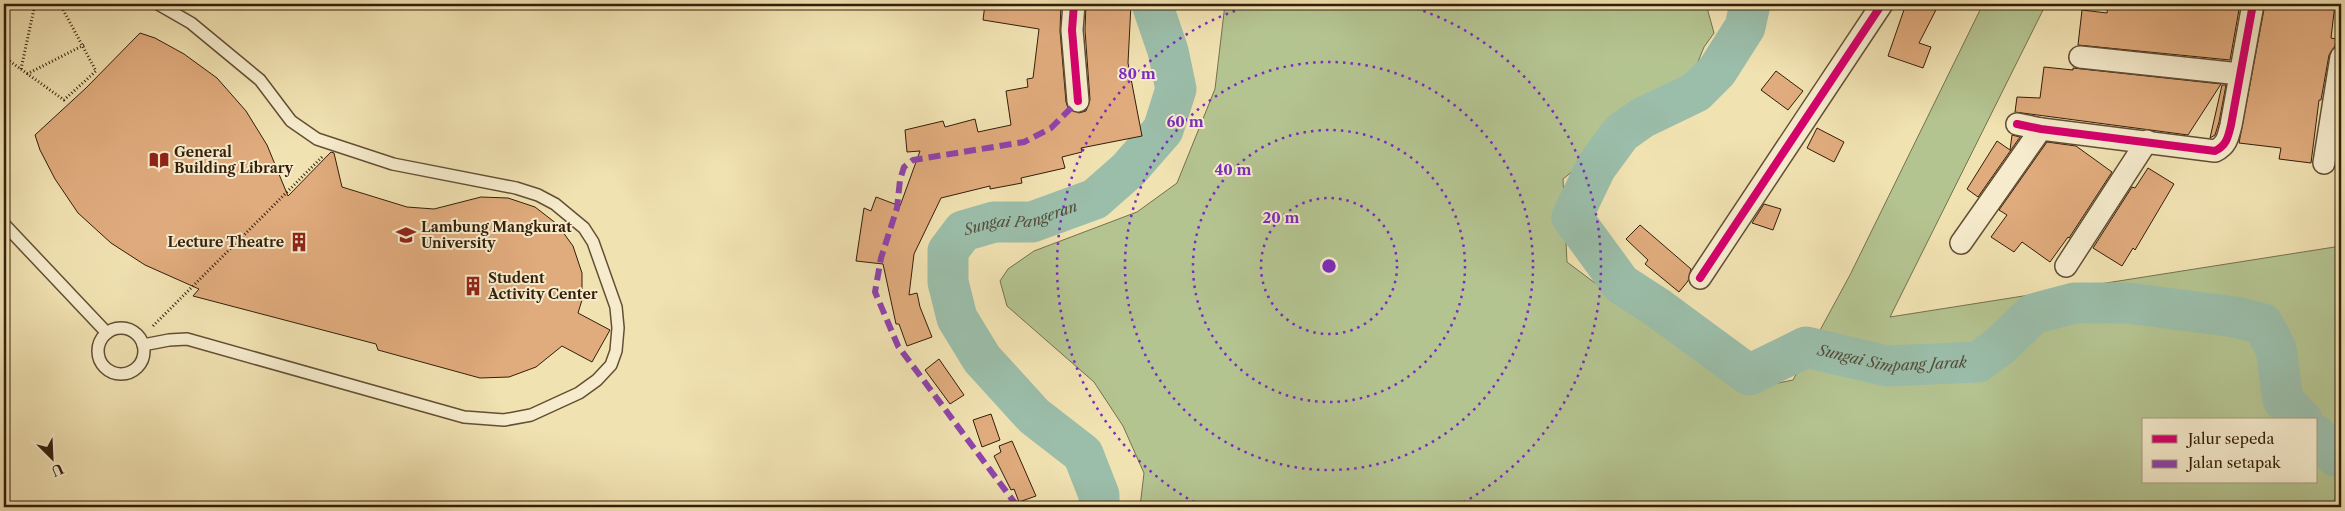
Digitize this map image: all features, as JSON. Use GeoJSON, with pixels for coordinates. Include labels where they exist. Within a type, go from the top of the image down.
{"type":"FeatureCollection","features":[{"type":"Feature","properties":{"kind":"street"},"geometry":{"type":"LineString","coordinates":[[1074,4],[1072,30],[1078,101]]}},
{"type":"Feature","properties":{"kind":"street"},"geometry":{"type":"LineString","coordinates":[[1700,278],[1882,4]]}},
{"type":"Feature","properties":{"kind":"street"},"geometry":{"type":"LineString","coordinates":[[2017,124],[2041,129],[2215,151],[2222,148],[2226,142],[2231,125],[2253,4]]}},
{"type":"Feature","properties":{"kind":"street"},"geometry":{"type":"LineString","coordinates":[[2080,57],[2240,74]]}},
{"type":"Feature","properties":{"kind":"street"},"geometry":{"type":"LineString","coordinates":[[2324,163],[2341,57]]}},
{"type":"Feature","properties":{"kind":"street"},"geometry":{"type":"LineString","coordinates":[[1961,243],[2041,129]]}},
{"type":"Feature","properties":{"kind":"street"},"geometry":{"type":"LineString","coordinates":[[2066,266],[2147,141]]}},
{"type":"Feature","properties":{"kind":"lane"},"geometry":{"type":"LineString","coordinates":[[142,342],[142,360],[133,371],[126,374],[111,372],[100,361],[98,354],[102,339],[107,333],[114,330],[128,329],[142,342],[187,339],[454,415],[504,420],[532,415],[579,393],[597,380],[611,365],[617,343],[616,307],[594,242],[584,228],[555,204],[538,195],[516,188],[393,164],[317,139],[291,121],[260,80],[191,23],[158,4]]}},
{"type":"Feature","properties":{"kind":"lane"},"geometry":{"type":"LineString","coordinates":[[4,224],[107,333]]}},
{"type":"Feature","properties":{"kind":"path"},"geometry":{"type":"LineString","coordinates":[[21,69],[35,4]]}},
{"type":"Feature","properties":{"kind":"path"},"geometry":{"type":"LineString","coordinates":[[4,56],[64,100],[96,71],[84,45],[60,4]]}},
{"type":"Feature","properties":{"kind":"path"},"geometry":{"type":"LineString","coordinates":[[27,74],[84,45]]}},
{"type":"Feature","properties":{"kind":"path"},"geometry":{"type":"LineString","coordinates":[[142,342],[334,144]]}},
{"type":"Feature","properties":{"kind":"green space"},"geometry":{"type":"Polygon","coordinates":[[[1225,4],[1706,4],[1714,33],[1704,47],[1693,74],[1563,179],[1567,262],[1739,391],[1793,380],[1850,275],[1983,4],[2046,4],[1890,317],[2341,246],[2341,507],[1140,507],[1144,473],[1123,426],[1094,382],[1007,306],[1000,281],[1008,269],[1034,251],[1137,212],[1177,183],[1215,89],[1225,4]]]}},
{"type":"Feature","properties":{"kind":"building"},"geometry":{"type":"Polygon","coordinates":[[[985,4],[1061,4],[1060,31],[1066,102],[1068,108],[1079,113],[1086,111],[1090,100],[1085,30],[1086,4],[1131,4],[1128,63],[1142,136],[1081,148],[1082,152],[1062,157],[1065,168],[1021,178],[1022,183],[990,189],[990,186],[941,198],[914,254],[909,295],[917,293],[920,307],[932,337],[907,346],[899,324],[896,324],[883,264],[856,261],[864,208],[871,211],[876,197],[900,206],[920,151],[907,152],[905,130],[943,121],[945,127],[975,119],[978,132],[1011,125],[1006,91],[1028,87],[1027,79],[1033,78],[1039,29],[983,20],[985,4]]]}},
{"type":"Feature","properties":{"kind":"building"},"geometry":{"type":"Polygon","coordinates":[[[1906,4],[1939,4],[1919,43],[1931,47],[1923,68],[1888,56],[1906,4]]]}},
{"type":"Feature","properties":{"kind":"building"},"geometry":{"type":"Polygon","coordinates":[[[2108,4],[2240,4],[2230,60],[2078,45],[2082,10],[2107,13],[2108,4]]]}},
{"type":"Feature","properties":{"kind":"building"},"geometry":{"type":"Polygon","coordinates":[[[2265,4],[2335,4],[2331,38],[2336,39],[2335,46],[2329,55],[2321,100],[2319,100],[2311,163],[2279,159],[2281,148],[2239,143],[2265,4]]]}},
{"type":"Feature","properties":{"kind":"building"},"geometry":{"type":"Polygon","coordinates":[[[140,33],[155,38],[184,54],[217,78],[246,111],[267,145],[288,196],[331,152],[334,153],[342,187],[407,207],[434,209],[481,197],[508,198],[535,207],[557,224],[573,246],[582,273],[582,300],[578,313],[610,330],[592,362],[562,346],[536,367],[509,377],[480,378],[378,350],[376,344],[193,296],[199,289],[145,265],[111,243],[78,213],[55,179],[40,150],[35,135],[86,88],[140,33]]]}},
{"type":"Feature","properties":{"kind":"building"},"geometry":{"type":"Polygon","coordinates":[[[2044,67],[2073,70],[2073,68],[2221,84],[2188,135],[2015,112],[2017,97],[2040,98],[2044,67]]]}},
{"type":"Feature","properties":{"kind":"building"},"geometry":{"type":"Polygon","coordinates":[[[1776,71],[1803,91],[1788,110],[1761,90],[1776,71]]]}},
{"type":"Feature","properties":{"kind":"building"},"geometry":{"type":"Polygon","coordinates":[[[2222,85],[2226,85],[2219,122],[2215,135],[2210,138],[2222,85]]]}},
{"type":"Feature","properties":{"kind":"building"},"geometry":{"type":"Polygon","coordinates":[[[1817,128],[1844,142],[1834,162],[1807,148],[1817,128]]]}},
{"type":"Feature","properties":{"kind":"building"},"geometry":{"type":"Polygon","coordinates":[[[2012,135],[2020,137],[1978,197],[1967,189],[1997,141],[2010,150],[2012,135]]]}},
{"type":"Feature","properties":{"kind":"building"},"geometry":{"type":"Polygon","coordinates":[[[2047,142],[2076,146],[2112,172],[2069,238],[2050,262],[2022,242],[2014,252],[1991,237],[2007,215],[1999,210],[2047,142]]]}},
{"type":"Feature","properties":{"kind":"building"},"geometry":{"type":"Polygon","coordinates":[[[2148,168],[2174,184],[2135,250],[2133,248],[2122,266],[2093,248],[2132,187],[2135,188],[2148,168]]]}},
{"type":"Feature","properties":{"kind":"building"},"geometry":{"type":"Polygon","coordinates":[[[1764,204],[1781,209],[1773,230],[1752,223],[1764,204]]]}},
{"type":"Feature","properties":{"kind":"building"},"geometry":{"type":"Polygon","coordinates":[[[1640,225],[1691,269],[1688,281],[1679,292],[1645,264],[1648,260],[1626,239],[1640,225]]]}},
{"type":"Feature","properties":{"kind":"building"},"geometry":{"type":"Polygon","coordinates":[[[939,359],[964,395],[950,404],[925,370],[939,359]]]}},
{"type":"Feature","properties":{"kind":"building"},"geometry":{"type":"Polygon","coordinates":[[[991,414],[1000,440],[982,447],[973,420],[991,414]]]}},
{"type":"Feature","properties":{"kind":"building"},"geometry":{"type":"Polygon","coordinates":[[[1012,441],[1036,496],[1019,502],[1014,489],[1011,490],[994,456],[1001,452],[999,446],[1012,441]]]}},
{"type":"Feature","properties":{"kind":"waterway","name":"Sungai Pangeran"},"geometry":{"type":"LineString","coordinates":[[1099,507],[1099,495],[1083,454],[1034,416],[982,359],[957,318],[948,282],[948,251],[963,231],[994,222],[1032,222],[1095,199],[1129,169],[1163,130],[1176,89],[1168,51],[1152,4]]}},
{"type":"Feature","properties":{"kind":"waterway","name":"Sungai Simpang Jarak"},"geometry":{"type":"LineString","coordinates":[[1750,4],[1745,27],[1717,71],[1696,92],[1642,118],[1621,133],[1596,167],[1572,217],[1621,284],[1658,308],[1749,375],[1806,347],[1887,366],[1978,362],[2001,345],[2033,314],[2074,303],[2127,303],[2235,317],[2263,324],[2276,349],[2283,400],[2300,418]]}},
{"type":"Feature","properties":{"kind":"waterway","name":"Sungai Simpang Jarak"},"geometry":{"type":"LineString","coordinates":[[2318,437],[2335,456],[2341,458]]}},
{"type":"Feature","properties":{"kind":"marked path"},"geometry":{"type":"LineString","coordinates":[[1017,506],[898,346],[875,292],[881,258],[897,208],[900,180],[904,167],[913,160],[1024,142],[1051,128],[1078,101],[1077,96]]}},
{"type":"Feature","properties":{"kind":"cycle path"},"geometry":{"type":"LineString","coordinates":[[1074,4],[1072,30],[1078,101]]}},
{"type":"Feature","properties":{"kind":"cycle path"},"geometry":{"type":"LineString","coordinates":[[1700,278],[1882,4]]}},
{"type":"Feature","properties":{"kind":"cycle path"},"geometry":{"type":"LineString","coordinates":[[2017,124],[2041,129],[2215,151],[2219,149],[2225,143],[2231,125],[2253,4]]}},
{"type":"Feature","properties":{"kind":"place","name":"General Building Library"},"geometry":{"type":"Point","coordinates":[159,160]}},
{"type":"Feature","properties":{"kind":"place","name":"Lambung Mangkurat University"},"geometry":{"type":"Point","coordinates":[406,235]}},
{"type":"Feature","properties":{"kind":"place","name":"Lecture Theatre"},"geometry":{"type":"Point","coordinates":[299,242]}},
{"type":"Feature","properties":{"kind":"place","name":"Student Activity Center"},"geometry":{"type":"Point","coordinates":[473,286]}}]}
